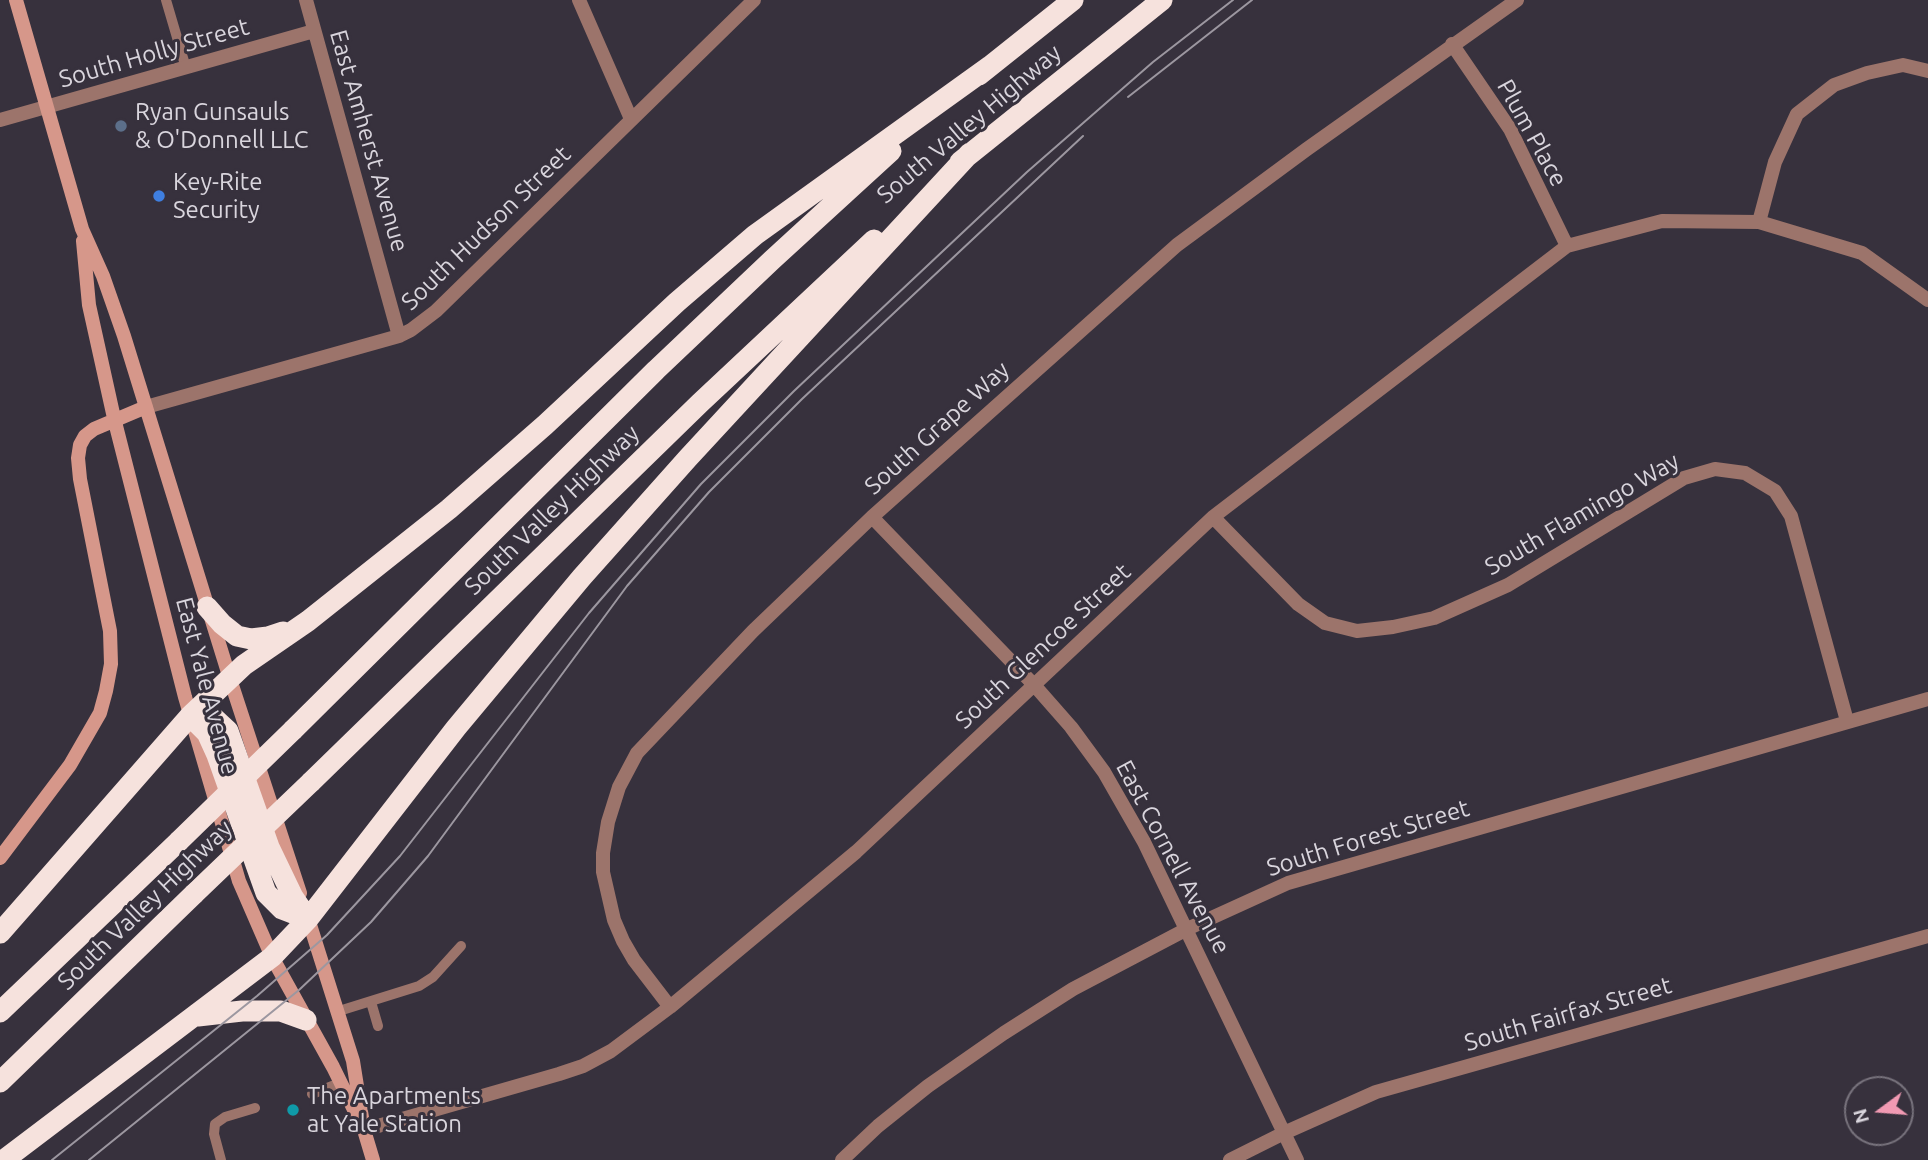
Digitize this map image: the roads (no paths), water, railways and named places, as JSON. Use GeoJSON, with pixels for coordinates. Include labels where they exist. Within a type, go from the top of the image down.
{"type":"FeatureCollection","features":[{"type":"Feature","properties":{"kind":"highway","name":"South Valley Highway"},"geometry":{"type":"LineString","coordinates":[[0,1012],[293,730],[723,306],[861,177],[990,66],[1073,0]]}},
{"type":"Feature","properties":{"kind":"highway","name":"South Valley Highway"},"geometry":{"type":"LineString","coordinates":[[0,1082],[842,268],[970,153],[1162,0]]}},
{"type":"Feature","properties":{"kind":"highway"},"geometry":{"type":"LineString","coordinates":[[0,933],[190,716],[244,665],[307,621],[449,509],[545,425],[684,295],[755,235],[990,66]]}},
{"type":"Feature","properties":{"kind":"highway"},"geometry":{"type":"LineString","coordinates":[[4,1160],[272,957],[308,919],[456,728],[566,595],[688,458],[970,153]]}},
{"type":"Feature","properties":{"kind":"highway"},"geometry":{"type":"LineString","coordinates":[[207,607],[237,636],[251,639],[268,637],[307,621]]}},
{"type":"Feature","properties":{"kind":"highway"},"geometry":{"type":"LineString","coordinates":[[190,716],[206,715],[228,730],[269,848],[293,897],[308,919]]}},
{"type":"Feature","properties":{"kind":"highway"},"geometry":{"type":"LineString","coordinates":[[196,1017],[268,1010],[281,1011],[306,1020]]}},
{"type":"Feature","properties":{"kind":"main road","name":"East Yale Avenue"},"geometry":{"type":"LineString","coordinates":[[16,0],[82,229],[109,292],[230,679],[339,1011],[357,1078],[364,1130],[373,1160]]}},
{"type":"Feature","properties":{"kind":"main road","name":"East Yale Avenue"},"geometry":{"type":"LineString","coordinates":[[82,229],[89,305],[114,418],[190,716],[239,881],[272,957],[364,1130]]}},
{"type":"Feature","properties":{"kind":"main road","name":"South Hudson Street"},"geometry":{"type":"LineString","coordinates":[[0,858],[70,765],[100,713],[111,664],[110,631],[78,458],[85,436],[94,429],[114,418],[146,407]]}},
{"type":"Feature","properties":{"kind":"street","name":"East Amherst Avenue"},"geometry":{"type":"LineString","coordinates":[[306,0],[400,336]]}},
{"type":"Feature","properties":{"kind":"street"},"geometry":{"type":"LineString","coordinates":[[579,0],[631,119]]}},
{"type":"Feature","properties":{"kind":"street","name":"South Hudson Street"},"geometry":{"type":"LineString","coordinates":[[146,407],[400,336],[418,326],[754,0]]}},
{"type":"Feature","properties":{"kind":"street","name":"South Grape Way"},"geometry":{"type":"LineString","coordinates":[[670,1007],[623,941],[608,897],[603,853],[608,822],[619,788],[637,753],[753,631],[872,517],[1177,245],[1452,44],[1517,0]]}},
{"type":"Feature","properties":{"kind":"street","name":"South Holly Street"},"geometry":{"type":"LineString","coordinates":[[0,120],[314,31]]}},
{"type":"Feature","properties":{"kind":"street","name":"Plum Place"},"geometry":{"type":"LineString","coordinates":[[1452,44],[1510,129],[1567,246]]}},
{"type":"Feature","properties":{"kind":"street"},"geometry":{"type":"LineString","coordinates":[[1759,222],[1776,162],[1797,114],[1834,85],[1867,73],[1903,65],[1928,71]]}},
{"type":"Feature","properties":{"kind":"street","name":"South Glencoe Street"},"geometry":{"type":"LineString","coordinates":[[364,1130],[583,1066],[611,1051],[670,1007],[856,852],[1213,517],[1567,246],[1662,221],[1759,222],[1862,253],[1928,300]]}},
{"type":"Feature","properties":{"kind":"street","name":"South Flamingo Way"},"geometry":{"type":"LineString","coordinates":[[1213,517],[1298,604],[1325,623],[1357,631],[1434,618],[1508,585],[1684,478],[1715,469],[1745,473],[1775,491],[1791,516],[1847,721]]}},
{"type":"Feature","properties":{"kind":"street","name":"East Cornell Avenue"},"geometry":{"type":"LineString","coordinates":[[872,517],[1035,686],[1071,726],[1104,772],[1133,821],[1187,929],[1297,1160]]}},
{"type":"Feature","properties":{"kind":"street","name":"South Forest Street"},"geometry":{"type":"LineString","coordinates":[[842,1160],[909,1100],[1004,1032],[1109,968],[1288,883],[1928,699]]}},
{"type":"Feature","properties":{"kind":"street","name":"South Fairfax Street"},"geometry":{"type":"LineString","coordinates":[[1230,1160],[1376,1092],[1928,936]]}},
{"type":"Feature","properties":{"kind":"lane"},"geometry":{"type":"LineString","coordinates":[[166,0],[186,68]]}},
{"type":"Feature","properties":{"kind":"lane"},"geometry":{"type":"LineString","coordinates":[[339,1011],[414,989],[427,982],[461,946]]}},
{"type":"Feature","properties":{"kind":"lane"},"geometry":{"type":"LineString","coordinates":[[371,1002],[378,1026]]}},
{"type":"Feature","properties":{"kind":"lane"},"geometry":{"type":"LineString","coordinates":[[312,1094],[340,1083]]}},
{"type":"Feature","properties":{"kind":"lane"},"geometry":{"type":"LineString","coordinates":[[221,1160],[214,1134],[215,1124],[225,1117],[255,1108]]}},
{"type":"Feature","properties":{"kind":"tram line"},"geometry":{"type":"LineString","coordinates":[[52,1160],[257,996],[327,935],[400,856],[589,613],[701,484],[794,391],[1027,172],[1153,62],[1233,0]]}},
{"type":"Feature","properties":{"kind":"tram line"},"geometry":{"type":"LineString","coordinates":[[1128,97],[1252,0]]}},
{"type":"Feature","properties":{"kind":"tram line"},"geometry":{"type":"LineString","coordinates":[[89,1160],[299,990],[371,922],[428,856],[627,586],[709,492],[802,399],[1083,136]]}},
{"type":"Feature","properties":{"kind":"place","name":"Ryan Gunsauls & O'Donnell LLC"},"geometry":{"type":"Point","coordinates":[121,126]}},
{"type":"Feature","properties":{"kind":"place","name":"Key-Rite Security"},"geometry":{"type":"Point","coordinates":[159,196]}},
{"type":"Feature","properties":{"kind":"place","name":"The Apartments at Yale Station"},"geometry":{"type":"Point","coordinates":[293,1110]}}]}
